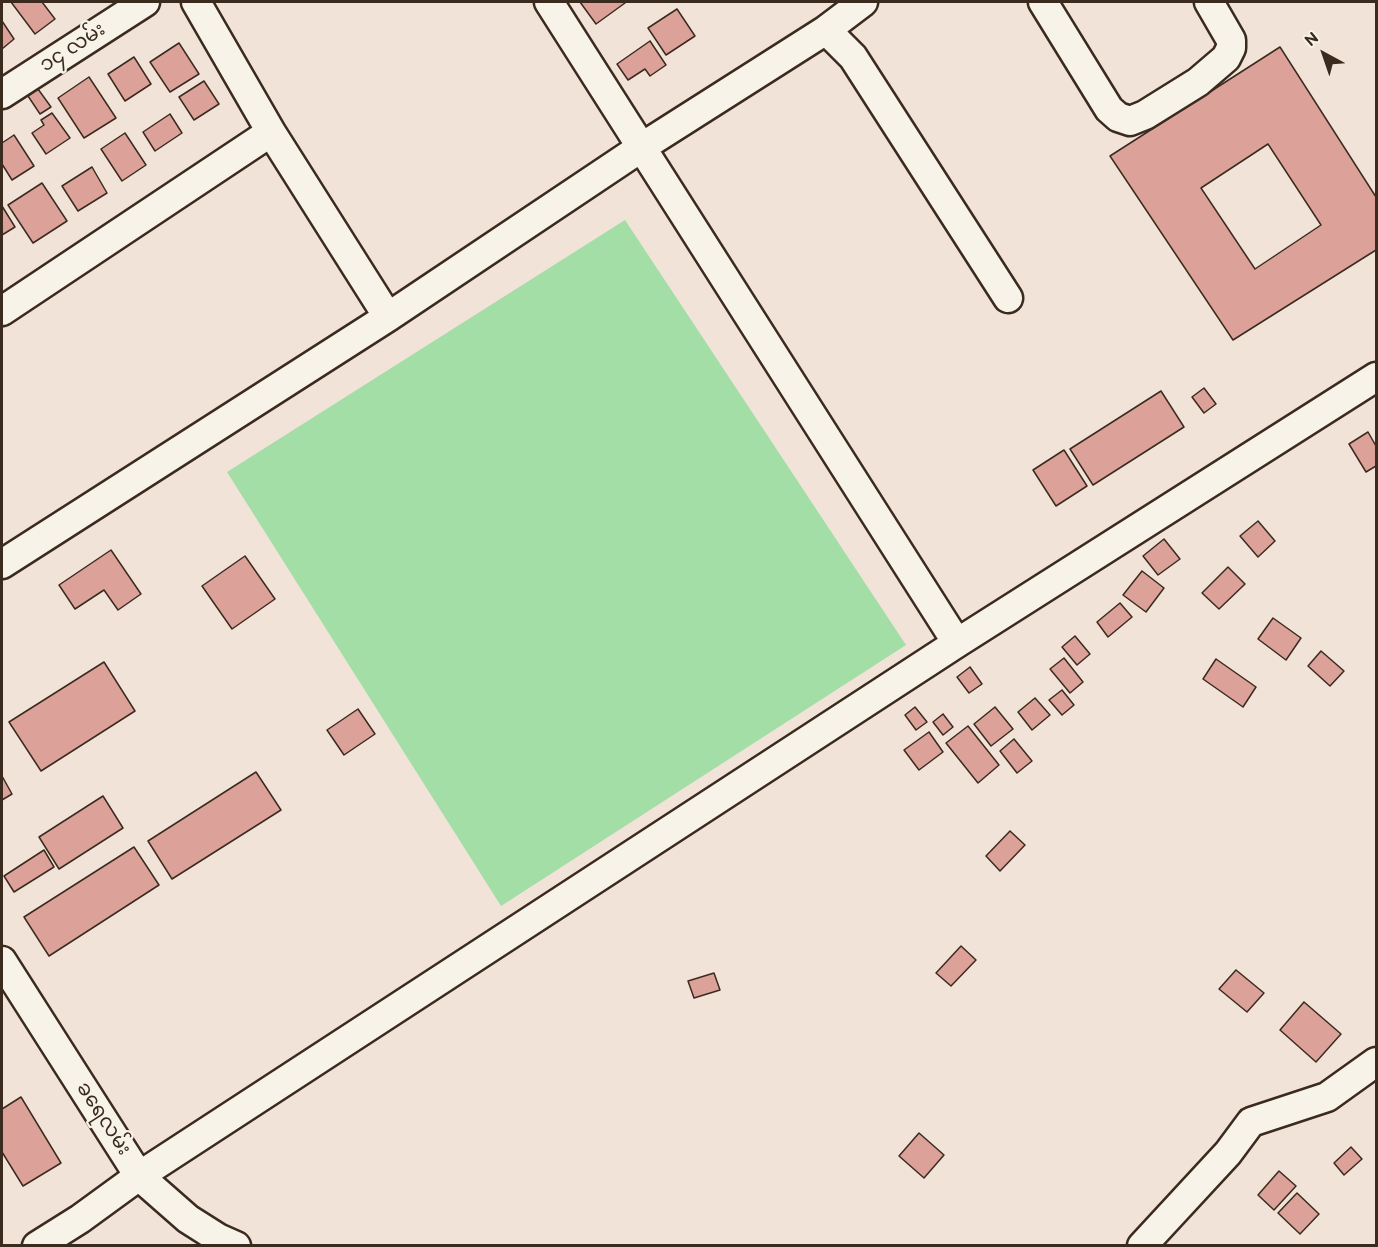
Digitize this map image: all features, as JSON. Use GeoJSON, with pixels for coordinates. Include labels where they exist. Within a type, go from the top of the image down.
{"type":"FeatureCollection","features":[{"type":"Feature","properties":{"kind":"street","name":"၁၄ လမ်း"},"geometry":{"type":"LineString","coordinates":[[2,94],[145,2]]}},
{"type":"Feature","properties":{"kind":"street"},"geometry":{"type":"LineString","coordinates":[[196,2],[271,132],[388,317]]}},
{"type":"Feature","properties":{"kind":"street"},"geometry":{"type":"LineString","coordinates":[[549,2],[957,643]]}},
{"type":"Feature","properties":{"kind":"street"},"geometry":{"type":"LineString","coordinates":[[2,564],[388,317],[642,147],[826,30],[863,2]]}},
{"type":"Feature","properties":{"kind":"street"},"geometry":{"type":"LineString","coordinates":[[1043,2],[1109,109],[1114,115],[1130,121],[1145,115],[1198,82],[1226,58],[1231,48],[1231,40],[1209,2]]}},
{"type":"Feature","properties":{"kind":"street"},"geometry":{"type":"LineString","coordinates":[[826,30],[853,57],[1008,298]]}},
{"type":"Feature","properties":{"kind":"street"},"geometry":{"type":"LineString","coordinates":[[2,311],[271,132]]}},
{"type":"Feature","properties":{"kind":"street"},"geometry":{"type":"LineString","coordinates":[[37,1245],[80,1219],[139,1176],[957,643],[1377,377]]}},
{"type":"Feature","properties":{"kind":"street","name":"ခရေလမ်း"},"geometry":{"type":"LineString","coordinates":[[2,961],[139,1176],[188,1219],[218,1238],[236,1245]]}},
{"type":"Feature","properties":{"kind":"street"},"geometry":{"type":"LineString","coordinates":[[1142,1245],[1228,1154],[1251,1122],[1327,1097],[1377,1062]]}},
{"type":"Feature","properties":{"kind":"green space"},"geometry":{"type":"Polygon","coordinates":[[[625,220],[906,645],[501,906],[227,472],[625,220]]]}},
{"type":"Feature","properties":{"kind":"building"},"geometry":{"type":"Polygon","coordinates":[[[11,2],[42,2],[55,19],[35,34],[11,2]]]}},
{"type":"Feature","properties":{"kind":"building"},"geometry":{"type":"Polygon","coordinates":[[[580,2],[624,2],[625,3],[596,24],[580,2]]]}},
{"type":"Feature","properties":{"kind":"building"},"geometry":{"type":"Polygon","coordinates":[[[677,9],[695,36],[666,55],[648,28],[677,9]]]}},
{"type":"Feature","properties":{"kind":"building"},"geometry":{"type":"Polygon","coordinates":[[[2,21],[14,39],[2,49],[2,21]]]}},
{"type":"Feature","properties":{"kind":"building"},"geometry":{"type":"Polygon","coordinates":[[[650,41],[666,65],[650,76],[645,69],[628,80],[617,64],[650,41]]]}},
{"type":"Feature","properties":{"kind":"building"},"geometry":{"type":"Polygon","coordinates":[[[179,43],[199,74],[170,92],[150,62],[179,43]]]}},
{"type":"Feature","properties":{"kind":"building"},"geometry":{"type":"Polygon","coordinates":[[[1280,47],[1376,197],[1376,250],[1233,340],[1110,156],[1280,47]],[[1268,144],[1201,188],[1255,269],[1321,225],[1268,144]]]}},
{"type":"Feature","properties":{"kind":"building"},"geometry":{"type":"Polygon","coordinates":[[[134,57],[151,84],[125,101],[108,74],[134,57]]]}},
{"type":"Feature","properties":{"kind":"building"},"geometry":{"type":"Polygon","coordinates":[[[89,77],[116,118],[84,138],[58,98],[89,77]]]}},
{"type":"Feature","properties":{"kind":"building"},"geometry":{"type":"Polygon","coordinates":[[[204,81],[219,104],[194,120],[179,97],[204,81]]]}},
{"type":"Feature","properties":{"kind":"building"},"geometry":{"type":"Polygon","coordinates":[[[38,89],[51,107],[40,114],[28,96],[38,89]]]}},
{"type":"Feature","properties":{"kind":"building"},"geometry":{"type":"Polygon","coordinates":[[[52,113],[70,138],[46,154],[32,133],[44,125],[41,120],[52,113]]]}},
{"type":"Feature","properties":{"kind":"building"},"geometry":{"type":"Polygon","coordinates":[[[170,114],[182,133],[155,151],[143,132],[170,114]]]}},
{"type":"Feature","properties":{"kind":"building"},"geometry":{"type":"Polygon","coordinates":[[[125,133],[146,165],[122,181],[101,149],[125,133]]]}},
{"type":"Feature","properties":{"kind":"building"},"geometry":{"type":"Polygon","coordinates":[[[14,135],[34,166],[12,180],[2,164],[2,143],[14,135]]]}},
{"type":"Feature","properties":{"kind":"building"},"geometry":{"type":"Polygon","coordinates":[[[92,167],[107,193],[78,211],[62,186],[92,167]]]}},
{"type":"Feature","properties":{"kind":"building"},"geometry":{"type":"Polygon","coordinates":[[[42,183],[67,221],[33,243],[8,205],[42,183]]]}},
{"type":"Feature","properties":{"kind":"building"},"geometry":{"type":"Polygon","coordinates":[[[2,206],[15,227],[2,235],[2,206]]]}},
{"type":"Feature","properties":{"kind":"building"},"geometry":{"type":"Polygon","coordinates":[[[1204,388],[1216,404],[1204,413],[1192,397],[1204,388]]]}},
{"type":"Feature","properties":{"kind":"building"},"geometry":{"type":"Polygon","coordinates":[[[1161,391],[1184,427],[1093,485],[1070,449],[1161,391]]]}},
{"type":"Feature","properties":{"kind":"building"},"geometry":{"type":"Polygon","coordinates":[[[1368,432],[1376,446],[1376,466],[1366,472],[1349,444],[1368,432]]]}},
{"type":"Feature","properties":{"kind":"building"},"geometry":{"type":"Polygon","coordinates":[[[1064,450],[1087,486],[1056,506],[1033,470],[1064,450]]]}},
{"type":"Feature","properties":{"kind":"building"},"geometry":{"type":"Polygon","coordinates":[[[1258,521],[1275,541],[1258,557],[1240,536],[1258,521]]]}},
{"type":"Feature","properties":{"kind":"building"},"geometry":{"type":"Polygon","coordinates":[[[1164,539],[1180,559],[1158,575],[1143,556],[1164,539]]]}},
{"type":"Feature","properties":{"kind":"building"},"geometry":{"type":"Polygon","coordinates":[[[111,550],[141,594],[118,610],[104,590],[75,609],[59,585],[111,550]]]}},
{"type":"Feature","properties":{"kind":"building"},"geometry":{"type":"Polygon","coordinates":[[[245,556],[275,599],[232,629],[202,586],[245,556]]]}},
{"type":"Feature","properties":{"kind":"building"},"geometry":{"type":"Polygon","coordinates":[[[1228,567],[1245,584],[1219,609],[1202,593],[1228,567]]]}},
{"type":"Feature","properties":{"kind":"building"},"geometry":{"type":"Polygon","coordinates":[[[1142,571],[1164,588],[1146,612],[1123,595],[1142,571]]]}},
{"type":"Feature","properties":{"kind":"building"},"geometry":{"type":"Polygon","coordinates":[[[1120,603],[1132,617],[1108,637],[1097,622],[1120,603]]]}},
{"type":"Feature","properties":{"kind":"building"},"geometry":{"type":"Polygon","coordinates":[[[1273,618],[1301,638],[1286,660],[1258,639],[1273,618]]]}},
{"type":"Feature","properties":{"kind":"building"},"geometry":{"type":"Polygon","coordinates":[[[1075,636],[1090,654],[1077,665],[1062,647],[1075,636]]]}},
{"type":"Feature","properties":{"kind":"building"},"geometry":{"type":"Polygon","coordinates":[[[1321,651],[1344,671],[1330,686],[1308,666],[1321,651]]]}},
{"type":"Feature","properties":{"kind":"building"},"geometry":{"type":"Polygon","coordinates":[[[1064,658],[1083,682],[1070,693],[1050,669],[1064,658]]]}},
{"type":"Feature","properties":{"kind":"building"},"geometry":{"type":"Polygon","coordinates":[[[1216,659],[1256,687],[1243,707],[1203,679],[1216,659]]]}},
{"type":"Feature","properties":{"kind":"building"},"geometry":{"type":"Polygon","coordinates":[[[104,662],[135,711],[41,771],[9,722],[104,662]]]}},
{"type":"Feature","properties":{"kind":"building"},"geometry":{"type":"Polygon","coordinates":[[[970,667],[982,684],[969,693],[957,677],[970,667]]]}},
{"type":"Feature","properties":{"kind":"building"},"geometry":{"type":"Polygon","coordinates":[[[1062,690],[1074,705],[1062,715],[1049,700],[1062,690]]]}},
{"type":"Feature","properties":{"kind":"building"},"geometry":{"type":"Polygon","coordinates":[[[1035,698],[1050,715],[1032,730],[1018,712],[1035,698]]]}},
{"type":"Feature","properties":{"kind":"building"},"geometry":{"type":"Polygon","coordinates":[[[915,707],[927,722],[916,730],[905,715],[915,707]]]}},
{"type":"Feature","properties":{"kind":"building"},"geometry":{"type":"Polygon","coordinates":[[[995,707],[1013,729],[991,746],[974,724],[995,707]]]}},
{"type":"Feature","properties":{"kind":"building"},"geometry":{"type":"Polygon","coordinates":[[[358,709],[375,734],[344,755],[327,730],[358,709]]]}},
{"type":"Feature","properties":{"kind":"building"},"geometry":{"type":"Polygon","coordinates":[[[943,714],[953,727],[943,735],[933,722],[943,714]]]}},
{"type":"Feature","properties":{"kind":"building"},"geometry":{"type":"Polygon","coordinates":[[[968,726],[999,765],[978,783],[946,743],[968,726]]]}},
{"type":"Feature","properties":{"kind":"building"},"geometry":{"type":"Polygon","coordinates":[[[929,732],[943,752],[919,770],[904,750],[929,732]]]}},
{"type":"Feature","properties":{"kind":"building"},"geometry":{"type":"Polygon","coordinates":[[[1014,739],[1032,761],[1017,773],[1000,751],[1014,739]]]}},
{"type":"Feature","properties":{"kind":"building"},"geometry":{"type":"Polygon","coordinates":[[[256,772],[281,810],[172,879],[148,841],[256,772]]]}},
{"type":"Feature","properties":{"kind":"building"},"geometry":{"type":"Polygon","coordinates":[[[2,776],[12,794],[2,800],[2,776]]]}},
{"type":"Feature","properties":{"kind":"building"},"geometry":{"type":"Polygon","coordinates":[[[103,796],[123,828],[59,869],[39,837],[103,796]]]}},
{"type":"Feature","properties":{"kind":"building"},"geometry":{"type":"Polygon","coordinates":[[[1010,831],[1025,845],[1000,871],[986,856],[1010,831]]]}},
{"type":"Feature","properties":{"kind":"building"},"geometry":{"type":"Polygon","coordinates":[[[134,847],[159,885],[49,956],[24,917],[134,847]]]}},
{"type":"Feature","properties":{"kind":"building"},"geometry":{"type":"Polygon","coordinates":[[[44,850],[54,867],[14,892],[4,876],[44,850]]]}},
{"type":"Feature","properties":{"kind":"building"},"geometry":{"type":"Polygon","coordinates":[[[961,946],[976,960],[951,986],[936,973],[961,946]]]}},
{"type":"Feature","properties":{"kind":"building"},"geometry":{"type":"Polygon","coordinates":[[[1236,970],[1264,993],[1247,1012],[1219,989],[1236,970]]]}},
{"type":"Feature","properties":{"kind":"building"},"geometry":{"type":"Polygon","coordinates":[[[714,973],[720,990],[694,998],[688,981],[714,973]]]}},
{"type":"Feature","properties":{"kind":"building"},"geometry":{"type":"Polygon","coordinates":[[[1304,1002],[1341,1034],[1316,1062],[1280,1030],[1304,1002]]]}},
{"type":"Feature","properties":{"kind":"building"},"geometry":{"type":"Polygon","coordinates":[[[21,1097],[61,1163],[23,1186],[2,1152],[2,1109],[21,1097]]]}},
{"type":"Feature","properties":{"kind":"building"},"geometry":{"type":"Polygon","coordinates":[[[919,1133],[944,1155],[924,1178],[899,1156],[919,1133]]]}},
{"type":"Feature","properties":{"kind":"building"},"geometry":{"type":"Polygon","coordinates":[[[1351,1147],[1362,1159],[1344,1175],[1334,1163],[1351,1147]]]}},
{"type":"Feature","properties":{"kind":"building"},"geometry":{"type":"Polygon","coordinates":[[[1279,1171],[1296,1186],[1274,1210],[1258,1195],[1279,1171]]]}},
{"type":"Feature","properties":{"kind":"building"},"geometry":{"type":"Polygon","coordinates":[[[1297,1193],[1319,1214],[1300,1234],[1278,1213],[1297,1193]]]}}]}
